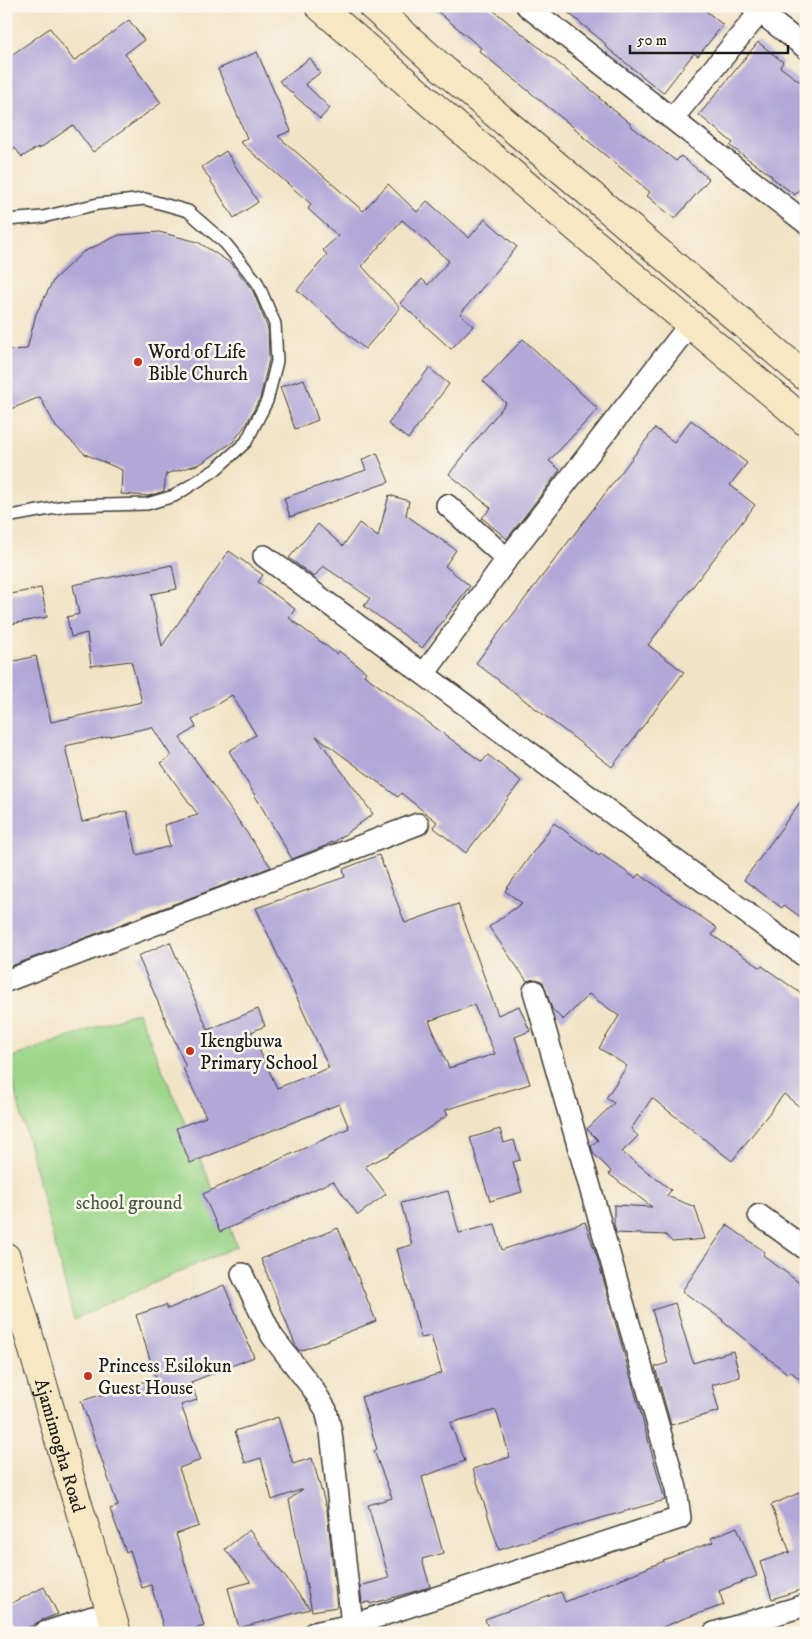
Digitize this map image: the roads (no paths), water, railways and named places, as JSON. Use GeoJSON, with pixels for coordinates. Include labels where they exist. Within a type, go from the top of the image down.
{"type":"FeatureCollection","features":[{"type":"Feature","properties":{"kind":"main road"},"geometry":{"type":"LineString","coordinates":[[319,6],[476,143],[806,422]]}},
{"type":"Feature","properties":{"kind":"main road"},"geometry":{"type":"LineString","coordinates":[[372,6],[451,76],[806,377]]}},
{"type":"Feature","properties":{"kind":"main road","name":"Ajamimogha Road"},"geometry":{"type":"LineString","coordinates":[[6,1257],[117,1633]]}},
{"type":"Feature","properties":{"kind":"main road","name":"Ajamimogha Road"},"geometry":{"type":"LineString","coordinates":[[6,1324],[95,1625]]}},
{"type":"Feature","properties":{"kind":"street"},"geometry":{"type":"LineString","coordinates":[[527,6],[806,223]]}},
{"type":"Feature","properties":{"kind":"street"},"geometry":{"type":"LineString","coordinates":[[672,119],[756,9],[806,48]]}},
{"type":"Feature","properties":{"kind":"street"},"geometry":{"type":"LineString","coordinates":[[424,674],[507,559],[690,324]]}},
{"type":"Feature","properties":{"kind":"street"},"geometry":{"type":"LineString","coordinates":[[446,506],[507,559]]}},
{"type":"Feature","properties":{"kind":"street"},"geometry":{"type":"LineString","coordinates":[[264,556],[806,958]]}},
{"type":"Feature","properties":{"kind":"street"},"geometry":{"type":"LineString","coordinates":[[6,981],[418,824]]}},
{"type":"Feature","properties":{"kind":"street"},"geometry":{"type":"LineString","coordinates":[[314,1633],[352,1625],[680,1518],[676,1488],[534,991]]}},
{"type":"Feature","properties":{"kind":"street"},"geometry":{"type":"LineString","coordinates":[[759,1216],[806,1249]]}},
{"type":"Feature","properties":{"kind":"street"},"geometry":{"type":"LineString","coordinates":[[242,1274],[272,1336],[313,1389],[326,1410],[331,1432],[352,1625]]}},
{"type":"Feature","properties":{"kind":"street"},"geometry":{"type":"LineString","coordinates":[[714,1633],[806,1604]]}},
{"type":"Feature","properties":{"kind":"street"},"geometry":{"type":"LineString","coordinates":[[44,1633],[95,1625]]}},
{"type":"Feature","properties":{"kind":"lane"},"geometry":{"type":"LineString","coordinates":[[6,220],[43,217],[98,204],[145,199],[188,211],[225,243],[257,282],[275,324],[277,361],[267,401],[246,442],[215,470],[174,496],[147,504],[66,506],[6,517]]}},
{"type":"Feature","properties":{"kind":"place","name":"Word of Life Bible Church"},"geometry":{"type":"Point","coordinates":[138,362]}},
{"type":"Feature","properties":{"kind":"place","name":"Ikengbuwa Primary School"},"geometry":{"type":"Point","coordinates":[190,1051]}},
{"type":"Feature","properties":{"kind":"place","name":"Princess Esilokun Guest House"},"geometry":{"type":"Point","coordinates":[88,1376]}},
{"type":"Feature","properties":{"kind":"park label","name":"school ground"},"geometry":{"type":"Point","coordinates":[129,1202]}}]}
